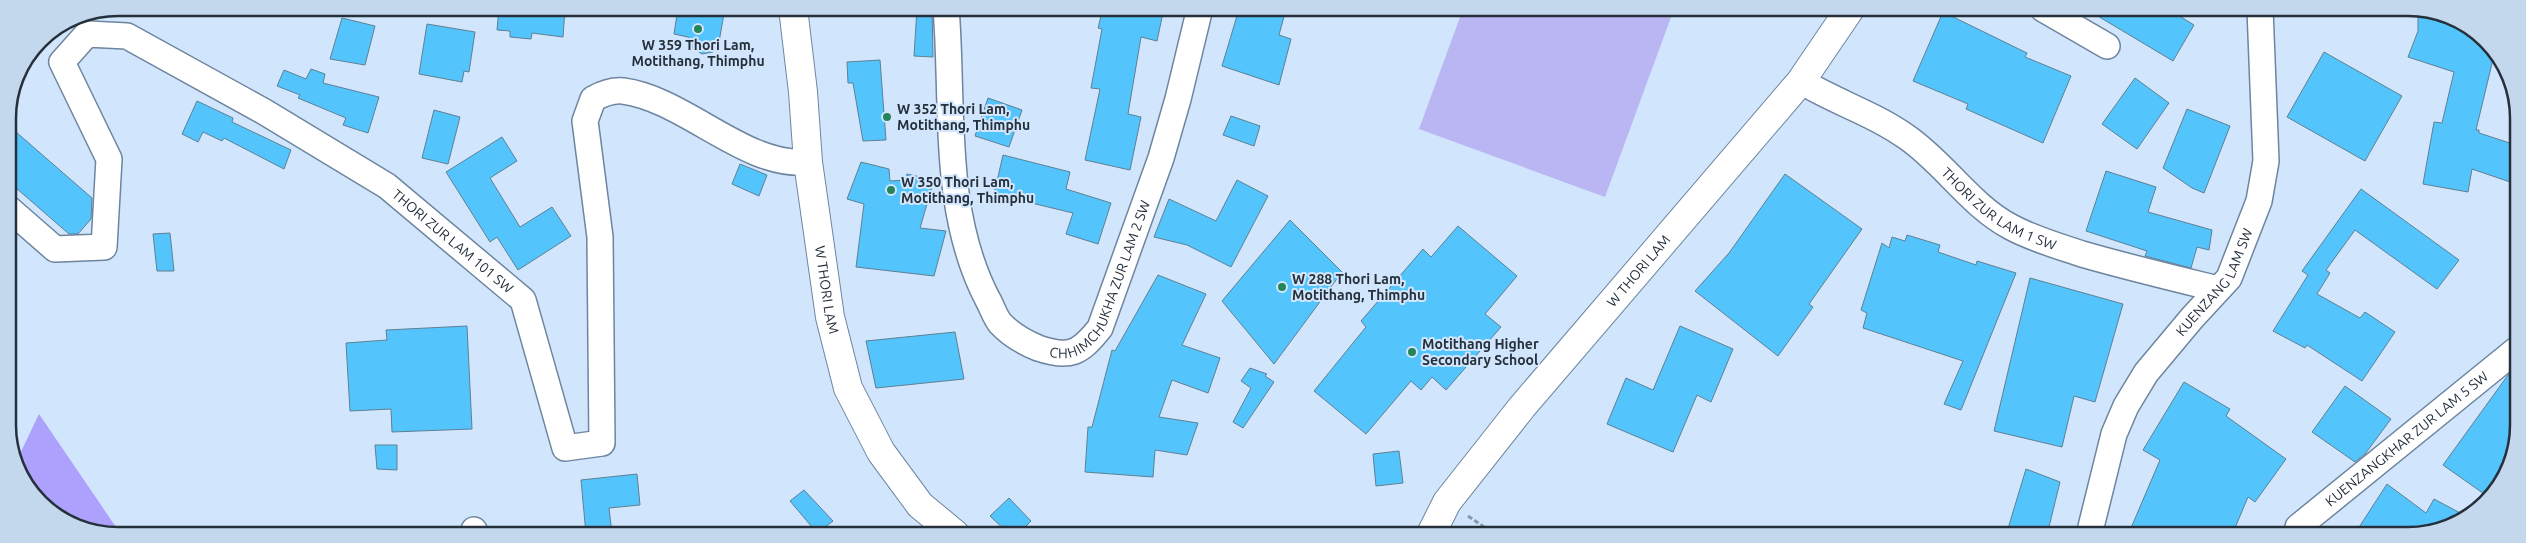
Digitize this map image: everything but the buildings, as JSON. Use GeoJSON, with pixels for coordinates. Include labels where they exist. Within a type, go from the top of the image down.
{"type":"FeatureCollection","features":[{"type":"Feature","properties":{"kind":"main road","name":"W THORI LAM"},"geometry":{"type":"LineString","coordinates":[[794,16],[803,92],[808,162],[830,317],[848,388],[880,452],[920,505],[947,527]]}},
{"type":"Feature","properties":{"kind":"main road","name":"W THORI LAM"},"geometry":{"type":"LineString","coordinates":[[1434,527],[1447,502],[1522,407],[1801,81],[1845,16]]}},
{"type":"Feature","properties":{"kind":"street","name":"CHHIMCHUKHA ZUR LAM 2 SW"},"geometry":{"type":"LineString","coordinates":[[946,16],[954,184],[965,242],[982,288],[1000,323],[1028,344],[1050,352],[1068,353],[1085,347],[1100,328],[1161,158],[1178,99],[1198,16]]}},
{"type":"Feature","properties":{"kind":"street"},"geometry":{"type":"LineString","coordinates":[[2055,16],[2107,46]]}},
{"type":"Feature","properties":{"kind":"street","name":"KUENZANG LAM SW"},"geometry":{"type":"LineString","coordinates":[[2091,527],[2112,442],[2126,406],[2146,373],[2229,278],[2259,201],[2266,161],[2260,16]]}},
{"type":"Feature","properties":{"kind":"street","name":"THORI ZUR LAM 101 SW"},"geometry":{"type":"LineString","coordinates":[[16,215],[55,249],[104,247],[109,159],[62,62],[87,34],[127,36],[263,110],[387,186],[523,300],[565,448],[602,443],[600,237],[585,121],[594,99],[605,93],[622,91],[656,101],[770,158],[793,163],[808,162]]}},
{"type":"Feature","properties":{"kind":"street","name":"THORI ZUR LAM 1 SW"},"geometry":{"type":"LineString","coordinates":[[1801,81],[1908,138],[1943,168],[1981,207],[2010,227],[2045,242],[2120,265],[2218,289]]}},
{"type":"Feature","properties":{"kind":"street","name":"KUENZANGKHAR ZUR LAM 5 SW"},"geometry":{"type":"LineString","coordinates":[[2298,527],[2510,355]]}},
{"type":"Feature","properties":{"kind":"path"},"geometry":{"type":"LineString","coordinates":[[1447,502],[1485,527]]}},
{"type":"Feature","properties":{"kind":"shaded area"},"geometry":{"type":"Polygon","coordinates":[[[1460,16],[1671,16],[1605,197],[1419,129],[1460,16]]]}},
{"type":"Feature","properties":{"kind":"shaded area"},"geometry":{"type":"Polygon","coordinates":[[[39,414],[116,527],[98,525],[86,521],[56,506],[33,481],[21,453],[39,414]]]}},
{"type":"Feature","properties":{"kind":"place","name":"W 359 Thori Lam, Motithang, Thimphu"},"geometry":{"type":"Point","coordinates":[698,29]}},
{"type":"Feature","properties":{"kind":"place","name":"W 352 Thori Lam, Motithang, Thimphu"},"geometry":{"type":"Point","coordinates":[887,117]}},
{"type":"Feature","properties":{"kind":"place","name":"W 350 Thori Lam, Motithang, Thimphu"},"geometry":{"type":"Point","coordinates":[891,190]}},
{"type":"Feature","properties":{"kind":"place","name":"W 288 Thori Lam, Motithang, Thimphu"},"geometry":{"type":"Point","coordinates":[1282,287]}},
{"type":"Feature","properties":{"kind":"place","name":"Motithang Higher Secondary School"},"geometry":{"type":"Point","coordinates":[1412,352]}}]}
